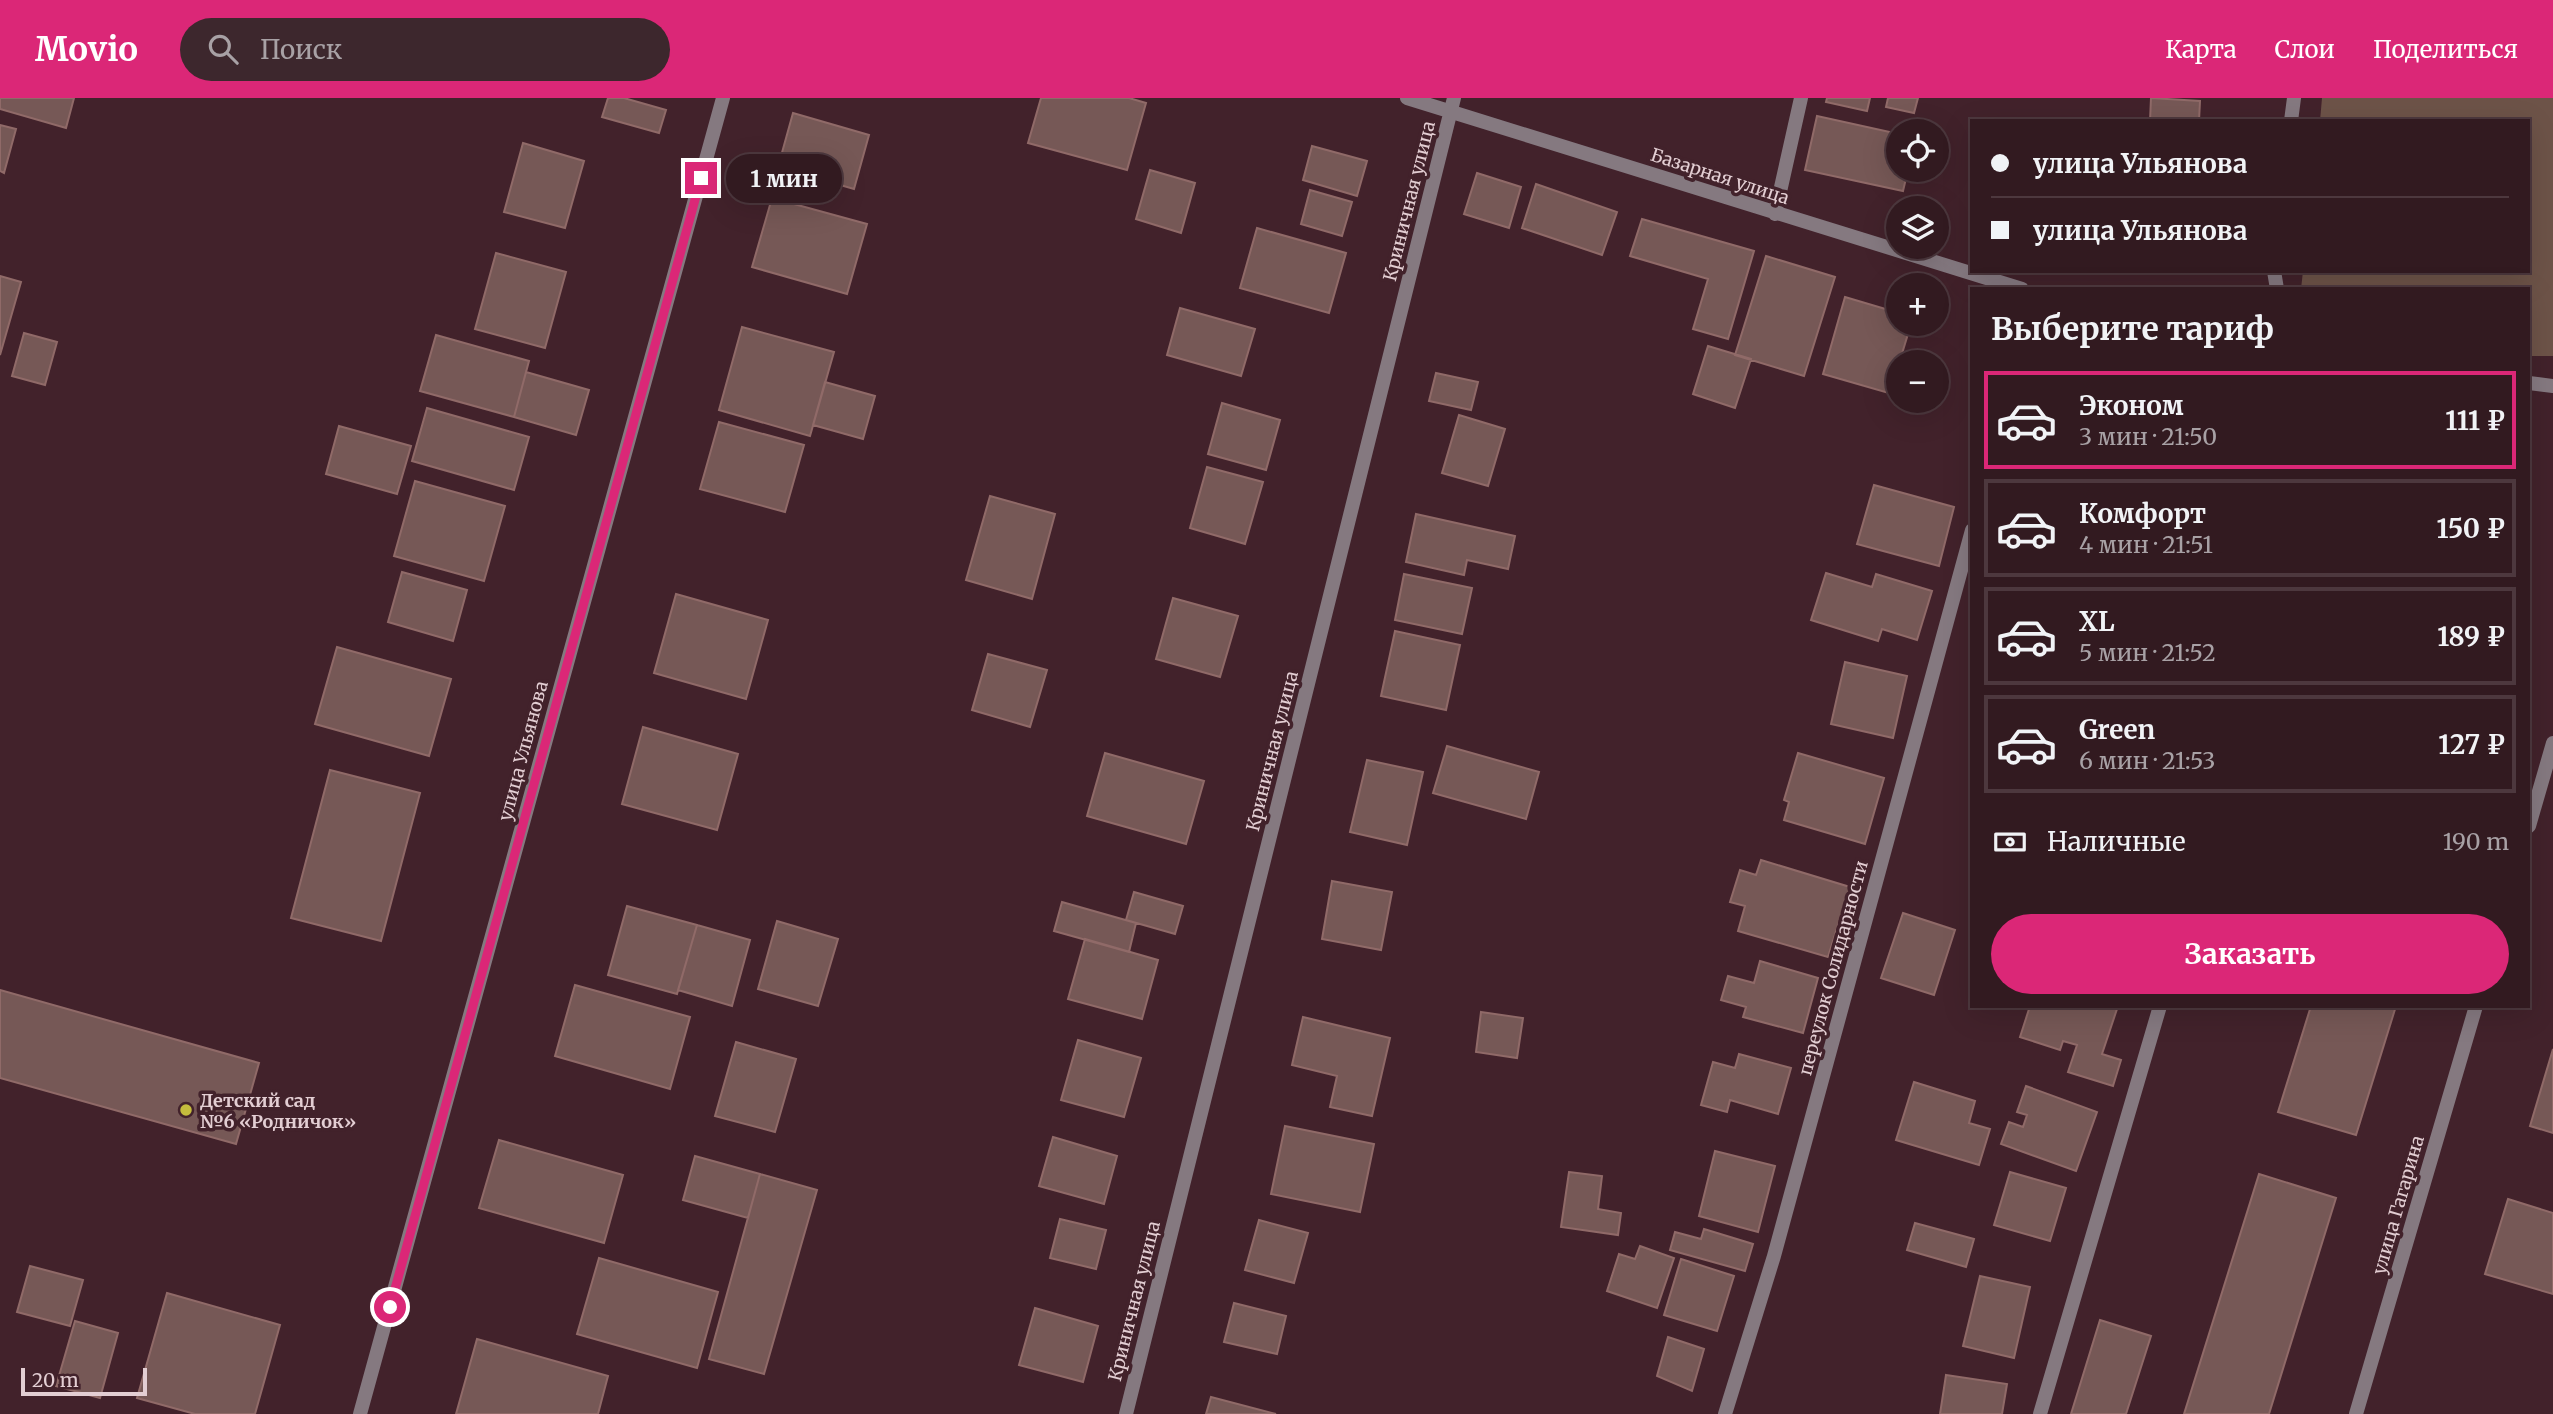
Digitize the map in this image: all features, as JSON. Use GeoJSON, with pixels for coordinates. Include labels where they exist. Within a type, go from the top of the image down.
{"type":"FeatureCollection","features":[{"type":"Feature","properties":{"kind":"street","name":"улица Ульянова"},"geometry":{"type":"LineString","coordinates":[[360,1414],[723,98]]}},
{"type":"Feature","properties":{"kind":"street","name":"Базарная улица"},"geometry":{"type":"LineString","coordinates":[[1407,98],[1453,105],[1775,214],[2015,287]]}},
{"type":"Feature","properties":{"kind":"street"},"geometry":{"type":"LineString","coordinates":[[1775,214],[1801,98]]}},
{"type":"Feature","properties":{"kind":"street"},"geometry":{"type":"LineString","coordinates":[[2291,119],[2294,98]]}},
{"type":"Feature","properties":{"kind":"street","name":"Криничная улица"},"geometry":{"type":"LineString","coordinates":[[1126,1414],[1453,105]]}},
{"type":"Feature","properties":{"kind":"street"},"geometry":{"type":"LineString","coordinates":[[2530,383],[2553,386]]}},
{"type":"Feature","properties":{"kind":"street","name":"переулок Солидарности"},"geometry":{"type":"LineString","coordinates":[[1725,1414],[1774,1256],[1970,537]]}},
{"type":"Feature","properties":{"kind":"street"},"geometry":{"type":"LineString","coordinates":[[2530,823],[2553,743]]}},
{"type":"Feature","properties":{"kind":"street"},"geometry":{"type":"LineString","coordinates":[[2040,1414],[2159,1008]]}},
{"type":"Feature","properties":{"kind":"street","name":"улица Гагарина"},"geometry":{"type":"LineString","coordinates":[[2356,1414],[2475,1008]]}},
{"type":"Feature","properties":{"kind":"shaded area"},"geometry":{"type":"Polygon","coordinates":[[[2322,98],[2553,98],[2553,356],[2530,356],[2530,287],[2301,287],[2303,273],[2530,273],[2530,119],[2320,119],[2322,98]]]}},
{"type":"Feature","properties":{"kind":"building"},"geometry":{"type":"Polygon","coordinates":[[[0,98],[74,98],[66,128],[0,109],[0,98]]]}},
{"type":"Feature","properties":{"kind":"building"},"geometry":{"type":"Polygon","coordinates":[[[608,98],[624,98],[666,110],[659,133],[602,117],[608,98]]]}},
{"type":"Feature","properties":{"kind":"building"},"geometry":{"type":"Polygon","coordinates":[[[1041,98],[1129,98],[1146,103],[1127,170],[1028,143],[1041,98]]]}},
{"type":"Feature","properties":{"kind":"building"},"geometry":{"type":"Polygon","coordinates":[[[1827,98],[1870,98],[1867,111],[1826,102],[1827,98]]]}},
{"type":"Feature","properties":{"kind":"building"},"geometry":{"type":"Polygon","coordinates":[[[1888,98],[1918,98],[1914,113],[1886,107],[1888,98]]]}},
{"type":"Feature","properties":{"kind":"building"},"geometry":{"type":"Polygon","coordinates":[[[2151,98],[2200,101],[2199,119],[2150,119],[2151,98]]]}},
{"type":"Feature","properties":{"kind":"building"},"geometry":{"type":"Polygon","coordinates":[[[793,113],[869,135],[854,189],[778,167],[793,113]]]}},
{"type":"Feature","properties":{"kind":"building"},"geometry":{"type":"Polygon","coordinates":[[[1817,116],[1886,131],[1886,182],[1905,182],[1903,191],[1805,170],[1817,116]]]}},
{"type":"Feature","properties":{"kind":"building"},"geometry":{"type":"Polygon","coordinates":[[[0,125],[16,129],[4,173],[0,171],[0,125]]]}},
{"type":"Feature","properties":{"kind":"building"},"geometry":{"type":"Polygon","coordinates":[[[523,143],[584,161],[565,228],[504,212],[523,143]]]}},
{"type":"Feature","properties":{"kind":"building"},"geometry":{"type":"Polygon","coordinates":[[[1312,146],[1367,161],[1357,196],[1303,180],[1312,146]]]}},
{"type":"Feature","properties":{"kind":"building"},"geometry":{"type":"Polygon","coordinates":[[[1150,170],[1195,183],[1181,233],[1136,219],[1150,170]]]}},
{"type":"Feature","properties":{"kind":"building"},"geometry":{"type":"Polygon","coordinates":[[[1477,173],[1521,187],[1509,228],[1464,214],[1477,173]]]}},
{"type":"Feature","properties":{"kind":"building"},"geometry":{"type":"Polygon","coordinates":[[[1536,184],[1617,212],[1602,255],[1522,228],[1536,184]]]}},
{"type":"Feature","properties":{"kind":"building"},"geometry":{"type":"Polygon","coordinates":[[[1310,190],[1352,202],[1342,236],[1301,224],[1310,190]]]}},
{"type":"Feature","properties":{"kind":"building"},"geometry":{"type":"Polygon","coordinates":[[[772,198],[867,224],[847,294],[752,267],[772,198]]]}},
{"type":"Feature","properties":{"kind":"building"},"geometry":{"type":"Polygon","coordinates":[[[1642,219],[1754,251],[1728,339],[1693,329],[1708,279],[1630,256],[1642,219]]]}},
{"type":"Feature","properties":{"kind":"building"},"geometry":{"type":"Polygon","coordinates":[[[1257,228],[1346,253],[1329,313],[1240,288],[1257,228]]]}},
{"type":"Feature","properties":{"kind":"building"},"geometry":{"type":"Polygon","coordinates":[[[496,253],[566,272],[545,348],[475,329],[496,253]]]}},
{"type":"Feature","properties":{"kind":"building"},"geometry":{"type":"Polygon","coordinates":[[[1766,256],[1835,277],[1804,376],[1735,355],[1766,256]]]}},
{"type":"Feature","properties":{"kind":"building"},"geometry":{"type":"Polygon","coordinates":[[[0,276],[21,282],[0,355],[0,276]]]}},
{"type":"Feature","properties":{"kind":"building"},"geometry":{"type":"Polygon","coordinates":[[[1845,297],[1886,309],[1886,336],[1907,336],[1903,350],[1886,350],[1886,392],[1823,374],[1845,297]]]}},
{"type":"Feature","properties":{"kind":"building"},"geometry":{"type":"Polygon","coordinates":[[[1180,308],[1255,329],[1241,376],[1167,355],[1180,308]]]}},
{"type":"Feature","properties":{"kind":"building"},"geometry":{"type":"Polygon","coordinates":[[[742,327],[834,352],[810,436],[719,410],[742,327]]]}},
{"type":"Feature","properties":{"kind":"building"},"geometry":{"type":"Polygon","coordinates":[[[24,333],[57,342],[45,385],[12,376],[24,333]]]}},
{"type":"Feature","properties":{"kind":"building"},"geometry":{"type":"Polygon","coordinates":[[[436,335],[529,361],[514,417],[420,391],[436,335]]]}},
{"type":"Feature","properties":{"kind":"building"},"geometry":{"type":"Polygon","coordinates":[[[1708,346],[1751,359],[1735,408],[1693,394],[1708,346]]]}},
{"type":"Feature","properties":{"kind":"building"},"geometry":{"type":"Polygon","coordinates":[[[526,372],[589,390],[576,435],[514,417],[526,372]]]}},
{"type":"Feature","properties":{"kind":"building"},"geometry":{"type":"Polygon","coordinates":[[[1436,373],[1478,382],[1471,410],[1429,401],[1436,373]]]}},
{"type":"Feature","properties":{"kind":"building"},"geometry":{"type":"Polygon","coordinates":[[[825,382],[875,396],[863,439],[813,425],[825,382]]]}},
{"type":"Feature","properties":{"kind":"building"},"geometry":{"type":"Polygon","coordinates":[[[1222,403],[1280,420],[1266,470],[1208,454],[1222,403]]]}},
{"type":"Feature","properties":{"kind":"building"},"geometry":{"type":"Polygon","coordinates":[[[427,408],[529,437],[514,490],[412,461],[427,408]]]}},
{"type":"Feature","properties":{"kind":"building"},"geometry":{"type":"Polygon","coordinates":[[[1459,415],[1505,429],[1488,486],[1442,473],[1459,415]]]}},
{"type":"Feature","properties":{"kind":"building"},"geometry":{"type":"Polygon","coordinates":[[[719,422],[804,445],[785,512],[700,489],[719,422]]]}},
{"type":"Feature","properties":{"kind":"building"},"geometry":{"type":"Polygon","coordinates":[[[339,426],[411,446],[397,494],[326,474],[339,426]]]}},
{"type":"Feature","properties":{"kind":"building"},"geometry":{"type":"Polygon","coordinates":[[[1207,467],[1263,482],[1245,544],[1190,528],[1207,467]]]}},
{"type":"Feature","properties":{"kind":"building"},"geometry":{"type":"Polygon","coordinates":[[[415,481],[505,506],[484,581],[394,556],[415,481]]]}},
{"type":"Feature","properties":{"kind":"building"},"geometry":{"type":"Polygon","coordinates":[[[1874,485],[1954,507],[1939,566],[1857,544],[1874,485]]]}},
{"type":"Feature","properties":{"kind":"building"},"geometry":{"type":"Polygon","coordinates":[[[990,496],[1055,514],[1032,599],[966,580],[990,496]]]}},
{"type":"Feature","properties":{"kind":"building"},"geometry":{"type":"Polygon","coordinates":[[[1416,514],[1515,536],[1508,569],[1467,560],[1464,575],[1406,562],[1416,514]]]}},
{"type":"Feature","properties":{"kind":"building"},"geometry":{"type":"Polygon","coordinates":[[[402,572],[467,590],[453,641],[388,622],[402,572]]]}},
{"type":"Feature","properties":{"kind":"building"},"geometry":{"type":"Polygon","coordinates":[[[1826,573],[1872,587],[1876,574],[1932,591],[1917,640],[1882,629],[1878,641],[1811,620],[1826,573]]]}},
{"type":"Feature","properties":{"kind":"building"},"geometry":{"type":"Polygon","coordinates":[[[1404,574],[1472,588],[1462,634],[1395,620],[1404,574]]]}},
{"type":"Feature","properties":{"kind":"building"},"geometry":{"type":"Polygon","coordinates":[[[676,594],[768,620],[746,699],[654,673],[676,594]]]}},
{"type":"Feature","properties":{"kind":"building"},"geometry":{"type":"Polygon","coordinates":[[[1173,598],[1238,616],[1220,677],[1156,659],[1173,598]]]}},
{"type":"Feature","properties":{"kind":"building"},"geometry":{"type":"Polygon","coordinates":[[[1395,631],[1460,645],[1446,710],[1381,696],[1395,631]]]}},
{"type":"Feature","properties":{"kind":"building"},"geometry":{"type":"Polygon","coordinates":[[[337,647],[451,679],[429,756],[315,724],[337,647]]]}},
{"type":"Feature","properties":{"kind":"building"},"geometry":{"type":"Polygon","coordinates":[[[988,654],[1047,670],[1030,727],[972,710],[988,654]]]}},
{"type":"Feature","properties":{"kind":"building"},"geometry":{"type":"Polygon","coordinates":[[[1845,662],[1907,676],[1893,738],[1831,724],[1845,662]]]}},
{"type":"Feature","properties":{"kind":"building"},"geometry":{"type":"Polygon","coordinates":[[[643,727],[738,754],[717,830],[622,804],[643,727]]]}},
{"type":"Feature","properties":{"kind":"building"},"geometry":{"type":"Polygon","coordinates":[[[1447,746],[1539,772],[1526,819],[1433,793],[1447,746]]]}},
{"type":"Feature","properties":{"kind":"building"},"geometry":{"type":"Polygon","coordinates":[[[1105,753],[1204,781],[1186,844],[1087,816],[1105,753]]]}},
{"type":"Feature","properties":{"kind":"building"},"geometry":{"type":"Polygon","coordinates":[[[1798,753],[1884,778],[1865,844],[1784,820],[1789,802],[1784,800],[1798,753]]]}},
{"type":"Feature","properties":{"kind":"building"},"geometry":{"type":"Polygon","coordinates":[[[1367,760],[1423,772],[1407,845],[1350,832],[1367,760]]]}},
{"type":"Feature","properties":{"kind":"building"},"geometry":{"type":"Polygon","coordinates":[[[330,770],[420,793],[381,941],[291,918],[330,770]]]}},
{"type":"Feature","properties":{"kind":"building"},"geometry":{"type":"Polygon","coordinates":[[[1761,860],[1850,887],[1828,957],[1738,931],[1745,906],[1730,902],[1740,870],[1756,875],[1761,860]]]}},
{"type":"Feature","properties":{"kind":"building"},"geometry":{"type":"Polygon","coordinates":[[[1332,881],[1392,892],[1381,950],[1322,939],[1332,881]]]}},
{"type":"Feature","properties":{"kind":"building"},"geometry":{"type":"Polygon","coordinates":[[[1134,892],[1183,906],[1175,934],[1126,920],[1134,892]]]}},
{"type":"Feature","properties":{"kind":"building"},"geometry":{"type":"Polygon","coordinates":[[[1062,902],[1136,923],[1129,952],[1054,931],[1062,902]]]}},
{"type":"Feature","properties":{"kind":"building"},"geometry":{"type":"Polygon","coordinates":[[[627,906],[697,925],[677,994],[608,975],[627,906]]]}},
{"type":"Feature","properties":{"kind":"building"},"geometry":{"type":"Polygon","coordinates":[[[1903,913],[1955,930],[1934,995],[1881,978],[1903,913]]]}},
{"type":"Feature","properties":{"kind":"building"},"geometry":{"type":"Polygon","coordinates":[[[777,921],[838,939],[818,1006],[758,989],[777,921]]]}},
{"type":"Feature","properties":{"kind":"building"},"geometry":{"type":"Polygon","coordinates":[[[697,925],[750,940],[732,1006],[678,990],[697,925]]]}},
{"type":"Feature","properties":{"kind":"building"},"geometry":{"type":"Polygon","coordinates":[[[1085,939],[1158,960],[1142,1019],[1068,999],[1085,939]]]}},
{"type":"Feature","properties":{"kind":"building"},"geometry":{"type":"Polygon","coordinates":[[[1760,961],[1818,978],[1803,1033],[1743,1017],[1746,1007],[1721,1000],[1728,976],[1754,983],[1760,961]]]}},
{"type":"Feature","properties":{"kind":"building"},"geometry":{"type":"Polygon","coordinates":[[[575,985],[690,1017],[670,1089],[555,1056],[575,985]]]}},
{"type":"Feature","properties":{"kind":"building"},"geometry":{"type":"Polygon","coordinates":[[[0,990],[259,1063],[236,1144],[0,1078],[0,990]]]}},
{"type":"Feature","properties":{"kind":"building"},"geometry":{"type":"Polygon","coordinates":[[[2029,1008],[2117,1008],[2102,1054],[2121,1060],[2113,1086],[2068,1072],[2077,1045],[2063,1041],[2060,1050],[2020,1037],[2029,1008]]]}},
{"type":"Feature","properties":{"kind":"building"},"geometry":{"type":"Polygon","coordinates":[[[2310,1008],[2395,1008],[2356,1135],[2278,1112],[2310,1008]]]}},
{"type":"Feature","properties":{"kind":"building"},"geometry":{"type":"Polygon","coordinates":[[[1481,1012],[1523,1018],[1517,1058],[1476,1052],[1481,1012]]]}},
{"type":"Feature","properties":{"kind":"building"},"geometry":{"type":"Polygon","coordinates":[[[1303,1017],[1390,1038],[1372,1116],[1330,1107],[1337,1076],[1292,1065],[1303,1017]]]}},
{"type":"Feature","properties":{"kind":"building"},"geometry":{"type":"Polygon","coordinates":[[[1078,1040],[1141,1058],[1124,1117],[1061,1100],[1078,1040]]]}},
{"type":"Feature","properties":{"kind":"building"},"geometry":{"type":"Polygon","coordinates":[[[736,1042],[796,1059],[775,1132],[715,1116],[736,1042]]]}},
{"type":"Feature","properties":{"kind":"building"},"geometry":{"type":"Polygon","coordinates":[[[2553,1049],[2553,1133],[2530,1126],[2553,1049]]]}},
{"type":"Feature","properties":{"kind":"building"},"geometry":{"type":"Polygon","coordinates":[[[1739,1054],[1791,1068],[1778,1114],[1730,1100],[1727,1112],[1701,1105],[1713,1062],[1735,1068],[1739,1054]]]}},
{"type":"Feature","properties":{"kind":"building"},"geometry":{"type":"Polygon","coordinates":[[[1914,1082],[1975,1101],[1969,1123],[1990,1129],[1979,1165],[1896,1140],[1914,1082]]]}},
{"type":"Feature","properties":{"kind":"building"},"geometry":{"type":"Polygon","coordinates":[[[2026,1086],[2097,1112],[2076,1171],[2001,1144],[2009,1122],[2023,1127],[2027,1115],[2017,1112],[2026,1086]]]}},
{"type":"Feature","properties":{"kind":"building"},"geometry":{"type":"Polygon","coordinates":[[[1285,1126],[1374,1144],[1360,1212],[1271,1194],[1285,1126]]]}},
{"type":"Feature","properties":{"kind":"building"},"geometry":{"type":"Polygon","coordinates":[[[1053,1137],[1117,1156],[1104,1204],[1039,1186],[1053,1137]]]}},
{"type":"Feature","properties":{"kind":"building"},"geometry":{"type":"Polygon","coordinates":[[[499,1140],[623,1175],[604,1243],[479,1208],[499,1140]]]}},
{"type":"Feature","properties":{"kind":"building"},"geometry":{"type":"Polygon","coordinates":[[[1715,1151],[1775,1166],[1758,1232],[1699,1216],[1715,1151]]]}},
{"type":"Feature","properties":{"kind":"building"},"geometry":{"type":"Polygon","coordinates":[[[695,1156],[760,1174],[748,1218],[683,1200],[695,1156]]]}},
{"type":"Feature","properties":{"kind":"building"},"geometry":{"type":"Polygon","coordinates":[[[1569,1172],[1602,1176],[1598,1209],[1621,1213],[1618,1235],[1561,1227],[1569,1172]]]}},
{"type":"Feature","properties":{"kind":"building"},"geometry":{"type":"Polygon","coordinates":[[[2010,1172],[2066,1188],[2050,1241],[1994,1225],[2010,1172]]]}},
{"type":"Feature","properties":{"kind":"building"},"geometry":{"type":"Polygon","coordinates":[[[760,1174],[817,1190],[764,1374],[709,1359],[760,1174]]]}},
{"type":"Feature","properties":{"kind":"building"},"geometry":{"type":"Polygon","coordinates":[[[2259,1174],[2336,1198],[2269,1414],[2184,1414],[2259,1174]]]}},
{"type":"Feature","properties":{"kind":"building"},"geometry":{"type":"Polygon","coordinates":[[[2508,1199],[2553,1213],[2553,1294],[2485,1274],[2508,1199]]]}},
{"type":"Feature","properties":{"kind":"building"},"geometry":{"type":"Polygon","coordinates":[[[1060,1219],[1106,1230],[1096,1269],[1050,1258],[1060,1219]]]}},
{"type":"Feature","properties":{"kind":"building"},"geometry":{"type":"Polygon","coordinates":[[[1259,1220],[1308,1233],[1294,1283],[1245,1270],[1259,1220]]]}},
{"type":"Feature","properties":{"kind":"building"},"geometry":{"type":"Polygon","coordinates":[[[1915,1223],[1974,1239],[1966,1267],[1907,1250],[1915,1223]]]}},
{"type":"Feature","properties":{"kind":"building"},"geometry":{"type":"Polygon","coordinates":[[[1704,1229],[1753,1244],[1745,1271],[1670,1250],[1675,1232],[1701,1239],[1704,1229]]]}},
{"type":"Feature","properties":{"kind":"building"},"geometry":{"type":"Polygon","coordinates":[[[1640,1246],[1674,1258],[1657,1308],[1607,1291],[1619,1254],[1635,1259],[1640,1246]]]}},
{"type":"Feature","properties":{"kind":"building"},"geometry":{"type":"Polygon","coordinates":[[[599,1258],[718,1292],[697,1368],[577,1334],[599,1258]]]}},
{"type":"Feature","properties":{"kind":"building"},"geometry":{"type":"Polygon","coordinates":[[[1681,1259],[1734,1276],[1717,1331],[1664,1315],[1681,1259]]]}},
{"type":"Feature","properties":{"kind":"building"},"geometry":{"type":"Polygon","coordinates":[[[30,1266],[83,1280],[70,1326],[17,1312],[30,1266]]]}},
{"type":"Feature","properties":{"kind":"building"},"geometry":{"type":"Polygon","coordinates":[[[1980,1276],[2030,1287],[2014,1358],[1963,1346],[1980,1276]]]}},
{"type":"Feature","properties":{"kind":"building"},"geometry":{"type":"Polygon","coordinates":[[[167,1293],[280,1325],[255,1414],[195,1414],[137,1398],[167,1293]]]}},
{"type":"Feature","properties":{"kind":"building"},"geometry":{"type":"Polygon","coordinates":[[[1234,1303],[1286,1316],[1277,1354],[1224,1342],[1234,1303]]]}},
{"type":"Feature","properties":{"kind":"building"},"geometry":{"type":"Polygon","coordinates":[[[1035,1308],[1098,1326],[1083,1382],[1019,1365],[1035,1308]]]}},
{"type":"Feature","properties":{"kind":"building"},"geometry":{"type":"Polygon","coordinates":[[[2100,1320],[2151,1336],[2126,1414],[2071,1414],[2100,1320]]]}},
{"type":"Feature","properties":{"kind":"building"},"geometry":{"type":"Polygon","coordinates":[[[75,1321],[118,1333],[100,1398],[56,1386],[75,1321]]]}},
{"type":"Feature","properties":{"kind":"building"},"geometry":{"type":"Polygon","coordinates":[[[1668,1337],[1704,1349],[1692,1391],[1657,1376],[1668,1337]]]}},
{"type":"Feature","properties":{"kind":"building"},"geometry":{"type":"Polygon","coordinates":[[[477,1339],[608,1376],[598,1414],[456,1414],[477,1339]]]}},
{"type":"Feature","properties":{"kind":"building"},"geometry":{"type":"Polygon","coordinates":[[[1946,1375],[2007,1384],[2002,1414],[1940,1414],[1946,1375]]]}},
{"type":"Feature","properties":{"kind":"building"},"geometry":{"type":"Polygon","coordinates":[[[1211,1397],[1276,1414],[1206,1414],[1211,1397]]]}},
{"type":"Feature","properties":{"kind":"place","name":"Детский сад №6 «Родничок»"},"geometry":{"type":"Point","coordinates":[186,1110]}},
{"type":"Feature","properties":{"kind":"route"},"geometry":{"type":"LineString","coordinates":[[390,1307],[701,178]]}}]}
